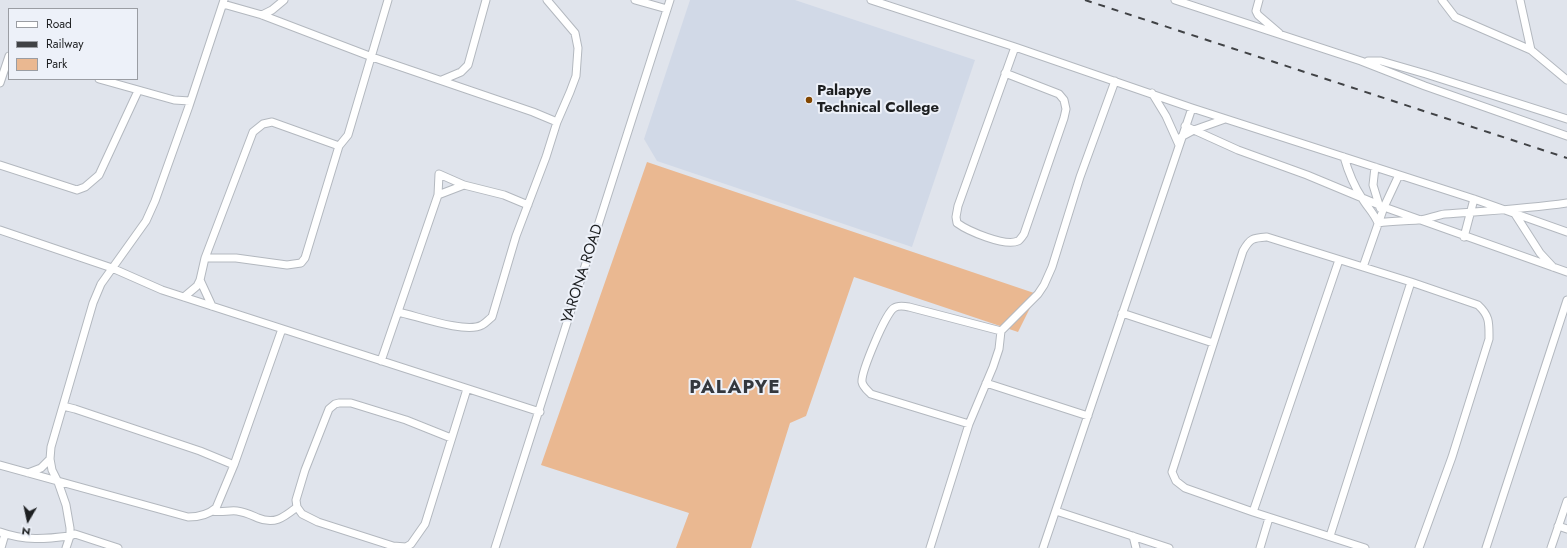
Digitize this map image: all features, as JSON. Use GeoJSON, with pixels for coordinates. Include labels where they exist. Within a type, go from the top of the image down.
{"type":"FeatureCollection","features":[{"type":"Feature","properties":{"kind":"street"},"geometry":{"type":"LineString","coordinates":[[262,15],[272,10],[284,0]]}},
{"type":"Feature","properties":{"kind":"street"},"geometry":{"type":"LineString","coordinates":[[205,258],[236,258],[287,265],[301,263],[305,258],[339,146],[348,135],[388,0]]}},
{"type":"Feature","properties":{"kind":"street"},"geometry":{"type":"LineString","coordinates":[[442,80],[461,72],[468,65],[486,0]]}},
{"type":"Feature","properties":{"kind":"street"},"geometry":{"type":"LineString","coordinates":[[398,312],[455,327],[467,328],[482,326],[492,317],[516,236],[557,122],[576,76],[578,48],[575,33],[547,0]]}},
{"type":"Feature","properties":{"kind":"street"},"geometry":{"type":"LineString","coordinates":[[636,0],[667,9]]}},
{"type":"Feature","properties":{"kind":"street","name":"YARONA ROAD"},"geometry":{"type":"LineString","coordinates":[[495,548],[540,412],[670,0]]}},
{"type":"Feature","properties":{"kind":"street"},"geometry":{"type":"LineString","coordinates":[[870,0],[1015,47],[1225,119],[1474,199],[1567,232]]}},
{"type":"Feature","properties":{"kind":"street"},"geometry":{"type":"LineString","coordinates":[[1175,0],[1361,60],[1402,77],[1567,136]]}},
{"type":"Feature","properties":{"kind":"street"},"geometry":{"type":"LineString","coordinates":[[1259,0],[1256,12],[1283,35]]}},
{"type":"Feature","properties":{"kind":"street"},"geometry":{"type":"LineString","coordinates":[[1442,0],[1455,17],[1461,21],[1531,50],[1567,80]]}},
{"type":"Feature","properties":{"kind":"street"},"geometry":{"type":"LineString","coordinates":[[1520,0],[1531,50]]}},
{"type":"Feature","properties":{"kind":"street"},"geometry":{"type":"LineString","coordinates":[[66,548],[70,536],[66,506],[58,482],[52,470],[50,459],[51,447],[93,303],[101,284],[146,221],[163,180],[224,2],[372,57],[442,80],[557,122]]}},
{"type":"Feature","properties":{"kind":"street"},"geometry":{"type":"LineString","coordinates":[[1005,74],[1059,94],[1064,100],[1066,110],[1059,137],[1024,234],[1019,241],[1012,243],[996,240],[971,231],[957,223],[956,217],[958,206],[1005,74],[1015,47]]}},
{"type":"Feature","properties":{"kind":"street"},"geometry":{"type":"LineString","coordinates":[[0,84],[8,59]]}},
{"type":"Feature","properties":{"kind":"street"},"geometry":{"type":"LineString","coordinates":[[1361,60],[1381,61],[1567,119]]}},
{"type":"Feature","properties":{"kind":"street"},"geometry":{"type":"LineString","coordinates":[[1402,77],[1412,70]]}},
{"type":"Feature","properties":{"kind":"street"},"geometry":{"type":"LineString","coordinates":[[102,80],[174,100],[190,101]]}},
{"type":"Feature","properties":{"kind":"street"},"geometry":{"type":"LineString","coordinates":[[930,548],[970,424],[995,361],[1001,331],[1038,294],[1044,285],[1052,267],[1080,178],[1115,81]]}},
{"type":"Feature","properties":{"kind":"street"},"geometry":{"type":"LineString","coordinates":[[0,165],[77,190],[85,187],[99,175],[138,91]]}},
{"type":"Feature","properties":{"kind":"street"},"geometry":{"type":"LineString","coordinates":[[1152,93],[1180,141]]}},
{"type":"Feature","properties":{"kind":"street"},"geometry":{"type":"LineString","coordinates":[[1043,548],[1192,108]]}},
{"type":"Feature","properties":{"kind":"street"},"geometry":{"type":"LineString","coordinates":[[1180,141],[1194,130],[1225,119]]}},
{"type":"Feature","properties":{"kind":"street"},"geometry":{"type":"LineString","coordinates":[[184,297],[197,286],[200,280],[205,258],[253,132],[263,124],[272,122],[339,146]]}},
{"type":"Feature","properties":{"kind":"street"},"geometry":{"type":"LineString","coordinates":[[1185,126],[1238,150],[1307,175],[1382,208],[1567,272]]}},
{"type":"Feature","properties":{"kind":"street"},"geometry":{"type":"LineString","coordinates":[[1344,157],[1350,176],[1362,199],[1373,213],[1378,223]]}},
{"type":"Feature","properties":{"kind":"street"},"geometry":{"type":"LineString","coordinates":[[1375,167],[1373,185],[1382,208]]}},
{"type":"Feature","properties":{"kind":"street"},"geometry":{"type":"LineString","coordinates":[[381,361],[438,195],[439,174],[464,185],[504,195],[528,205]]}},
{"type":"Feature","properties":{"kind":"street"},"geometry":{"type":"LineString","coordinates":[[1363,267],[1382,208],[1399,175]]}},
{"type":"Feature","properties":{"kind":"street"},"geometry":{"type":"LineString","coordinates":[[438,195],[455,187],[464,185]]}},
{"type":"Feature","properties":{"kind":"street"},"geometry":{"type":"LineString","coordinates":[[1464,237],[1474,199]]}},
{"type":"Feature","properties":{"kind":"street"},"geometry":{"type":"LineString","coordinates":[[1378,223],[1420,220],[1443,214],[1470,213],[1484,210],[1504,210],[1567,203]]}},
{"type":"Feature","properties":{"kind":"street"},"geometry":{"type":"LineString","coordinates":[[1515,214],[1540,253],[1554,268]]}},
{"type":"Feature","properties":{"kind":"street"},"geometry":{"type":"LineString","coordinates":[[0,230],[112,268],[162,290],[540,412]]}},
{"type":"Feature","properties":{"kind":"street"},"geometry":{"type":"LineString","coordinates":[[1365,548],[1269,518],[1185,488],[1176,481],[1172,472],[1243,251],[1253,238],[1267,237],[1411,282],[1478,305],[1485,312],[1489,322],[1489,339],[1452,457],[1419,548]]}},
{"type":"Feature","properties":{"kind":"street"},"geometry":{"type":"LineString","coordinates":[[1253,512],[1339,260]]}},
{"type":"Feature","properties":{"kind":"street"},"geometry":{"type":"LineString","coordinates":[[200,280],[212,306]]}},
{"type":"Feature","properties":{"kind":"street"},"geometry":{"type":"LineString","coordinates":[[1330,536],[1411,282]]}},
{"type":"Feature","properties":{"kind":"street"},"geometry":{"type":"LineString","coordinates":[[1486,548],[1567,300]]}},
{"type":"Feature","properties":{"kind":"street"},"geometry":{"type":"LineString","coordinates":[[970,424],[871,394],[862,382],[872,351],[889,311],[896,306],[909,307],[1001,331]]}},
{"type":"Feature","properties":{"kind":"street"},"geometry":{"type":"LineString","coordinates":[[1122,313],[1213,343]]}},
{"type":"Feature","properties":{"kind":"street"},"geometry":{"type":"LineString","coordinates":[[0,465],[188,518],[202,516],[216,508],[234,465],[282,329]]}},
{"type":"Feature","properties":{"kind":"street"},"geometry":{"type":"LineString","coordinates":[[986,383],[1088,416]]}},
{"type":"Feature","properties":{"kind":"street"},"geometry":{"type":"LineString","coordinates":[[452,438],[406,420],[351,403],[335,404],[329,409],[305,470],[296,500],[297,507],[302,514],[318,522],[393,546],[406,547],[415,540],[425,524],[468,389]]}},
{"type":"Feature","properties":{"kind":"street"},"geometry":{"type":"LineString","coordinates":[[63,406],[86,412],[200,451],[234,465]]}},
{"type":"Feature","properties":{"kind":"street"},"geometry":{"type":"LineString","coordinates":[[28,473],[41,468],[50,459]]}},
{"type":"Feature","properties":{"kind":"street"},"geometry":{"type":"LineString","coordinates":[[1551,548],[1567,501]]}},
{"type":"Feature","properties":{"kind":"street"},"geometry":{"type":"LineString","coordinates":[[212,511],[236,511],[249,513],[268,521],[278,520],[287,516],[297,507]]}},
{"type":"Feature","properties":{"kind":"street"},"geometry":{"type":"LineString","coordinates":[[1056,511],[1169,548]]}},
{"type":"Feature","properties":{"kind":"street"},"geometry":{"type":"LineString","coordinates":[[1260,548],[1269,518]]}},
{"type":"Feature","properties":{"kind":"street"},"geometry":{"type":"LineString","coordinates":[[1558,526],[1567,529]]}},
{"type":"Feature","properties":{"kind":"street"},"geometry":{"type":"LineString","coordinates":[[1,548],[2,533],[37,540],[75,534],[118,548]]}},
{"type":"Feature","properties":{"kind":"street"},"geometry":{"type":"LineString","coordinates":[[1133,536],[1136,548]]}},
{"type":"Feature","properties":{"kind":"street"},"geometry":{"type":"LineString","coordinates":[[1144,548],[1151,542]]}},
{"type":"Feature","properties":{"kind":"shaded area","name":"Palapye Technical College"},"geometry":{"type":"Polygon","coordinates":[[[690,0],[795,0],[975,60],[912,247],[657,161],[644,139],[690,0]]]}},
{"type":"Feature","properties":{"kind":"green space"},"geometry":{"type":"Polygon","coordinates":[[[647,162],[1037,294],[1018,332],[854,277],[806,416],[790,423],[751,548],[676,548],[689,513],[541,465],[647,162]]]}},
{"type":"Feature","properties":{"kind":"railway"},"geometry":{"type":"LineString","coordinates":[[1085,0],[1567,158]]}},
{"type":"Feature","properties":{"kind":"place","name":"Palapye Technical College"},"geometry":{"type":"Point","coordinates":[809,100]}},
{"type":"Feature","properties":{"kind":"district","name":"PALAPYE"},"geometry":{"type":"Point","coordinates":[735,388]}}]}
